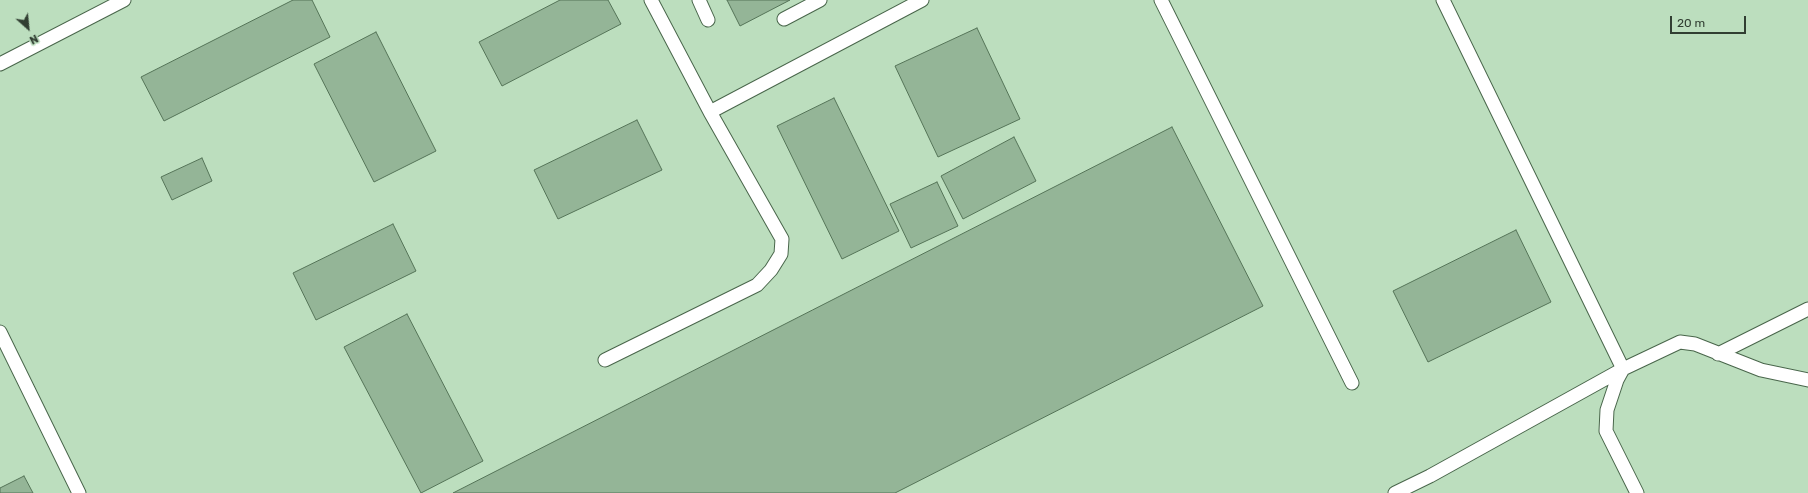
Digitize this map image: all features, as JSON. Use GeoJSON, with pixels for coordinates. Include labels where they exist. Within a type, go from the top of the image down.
{"type":"FeatureCollection","features":[{"type":"Feature","properties":{"kind":"lane"},"geometry":{"type":"LineString","coordinates":[[0,64],[124,0]]}},
{"type":"Feature","properties":{"kind":"lane"},"geometry":{"type":"LineString","coordinates":[[605,360],[757,285],[771,270],[781,254],[782,239],[710,112],[651,0]]}},
{"type":"Feature","properties":{"kind":"lane"},"geometry":{"type":"LineString","coordinates":[[699,0],[708,20]]}},
{"type":"Feature","properties":{"kind":"lane"},"geometry":{"type":"LineString","coordinates":[[784,19],[820,0]]}},
{"type":"Feature","properties":{"kind":"lane"},"geometry":{"type":"LineString","coordinates":[[710,112],[922,0]]}},
{"type":"Feature","properties":{"kind":"lane"},"geometry":{"type":"LineString","coordinates":[[1161,0],[1352,383]]}},
{"type":"Feature","properties":{"kind":"lane"},"geometry":{"type":"LineString","coordinates":[[1443,0],[1623,369]]}},
{"type":"Feature","properties":{"kind":"lane"},"geometry":{"type":"LineString","coordinates":[[1718,354],[1808,309]]}},
{"type":"Feature","properties":{"kind":"lane"},"geometry":{"type":"LineString","coordinates":[[0,332],[79,493]]}},
{"type":"Feature","properties":{"kind":"lane"},"geometry":{"type":"LineString","coordinates":[[1394,493],[1430,476],[1623,369],[1680,342],[1695,344],[1761,370],[1808,380]]}},
{"type":"Feature","properties":{"kind":"lane"},"geometry":{"type":"LineString","coordinates":[[1623,369],[1617,380],[1607,410],[1606,431],[1637,493]]}},
{"type":"Feature","properties":{"kind":"building"},"geometry":{"type":"Polygon","coordinates":[[[293,0],[312,0],[330,37],[164,121],[141,77],[293,0]]]}},
{"type":"Feature","properties":{"kind":"building"},"geometry":{"type":"Polygon","coordinates":[[[560,0],[608,0],[621,24],[502,86],[479,42],[560,0]]]}},
{"type":"Feature","properties":{"kind":"building"},"geometry":{"type":"Polygon","coordinates":[[[727,0],[790,0],[740,26],[727,0]]]}},
{"type":"Feature","properties":{"kind":"building"},"geometry":{"type":"Polygon","coordinates":[[[977,28],[1020,119],[938,157],[895,66],[977,28]]]}},
{"type":"Feature","properties":{"kind":"building"},"geometry":{"type":"Polygon","coordinates":[[[376,32],[436,151],[374,182],[314,64],[376,32]]]}},
{"type":"Feature","properties":{"kind":"building"},"geometry":{"type":"Polygon","coordinates":[[[834,98],[899,231],[842,259],[777,126],[834,98]]]}},
{"type":"Feature","properties":{"kind":"building"},"geometry":{"type":"Polygon","coordinates":[[[637,120],[662,170],[558,219],[534,170],[637,120]]]}},
{"type":"Feature","properties":{"kind":"building"},"geometry":{"type":"Polygon","coordinates":[[[1172,127],[1263,306],[895,493],[453,493],[1172,127]]]}},
{"type":"Feature","properties":{"kind":"building"},"geometry":{"type":"Polygon","coordinates":[[[1014,137],[1036,181],[963,219],[941,176],[1014,137]]]}},
{"type":"Feature","properties":{"kind":"building"},"geometry":{"type":"Polygon","coordinates":[[[202,158],[212,181],[172,200],[161,177],[202,158]]]}},
{"type":"Feature","properties":{"kind":"building"},"geometry":{"type":"Polygon","coordinates":[[[937,182],[958,226],[911,248],[890,204],[937,182]]]}},
{"type":"Feature","properties":{"kind":"building"},"geometry":{"type":"Polygon","coordinates":[[[393,224],[416,271],[316,320],[293,273],[393,224]]]}},
{"type":"Feature","properties":{"kind":"building"},"geometry":{"type":"Polygon","coordinates":[[[1516,230],[1551,302],[1428,362],[1393,291],[1516,230]]]}},
{"type":"Feature","properties":{"kind":"building"},"geometry":{"type":"Polygon","coordinates":[[[407,314],[483,461],[421,493],[344,347],[407,314]]]}},
{"type":"Feature","properties":{"kind":"building"},"geometry":{"type":"Polygon","coordinates":[[[24,476],[33,493],[0,493],[0,488],[24,476]]]}}]}
